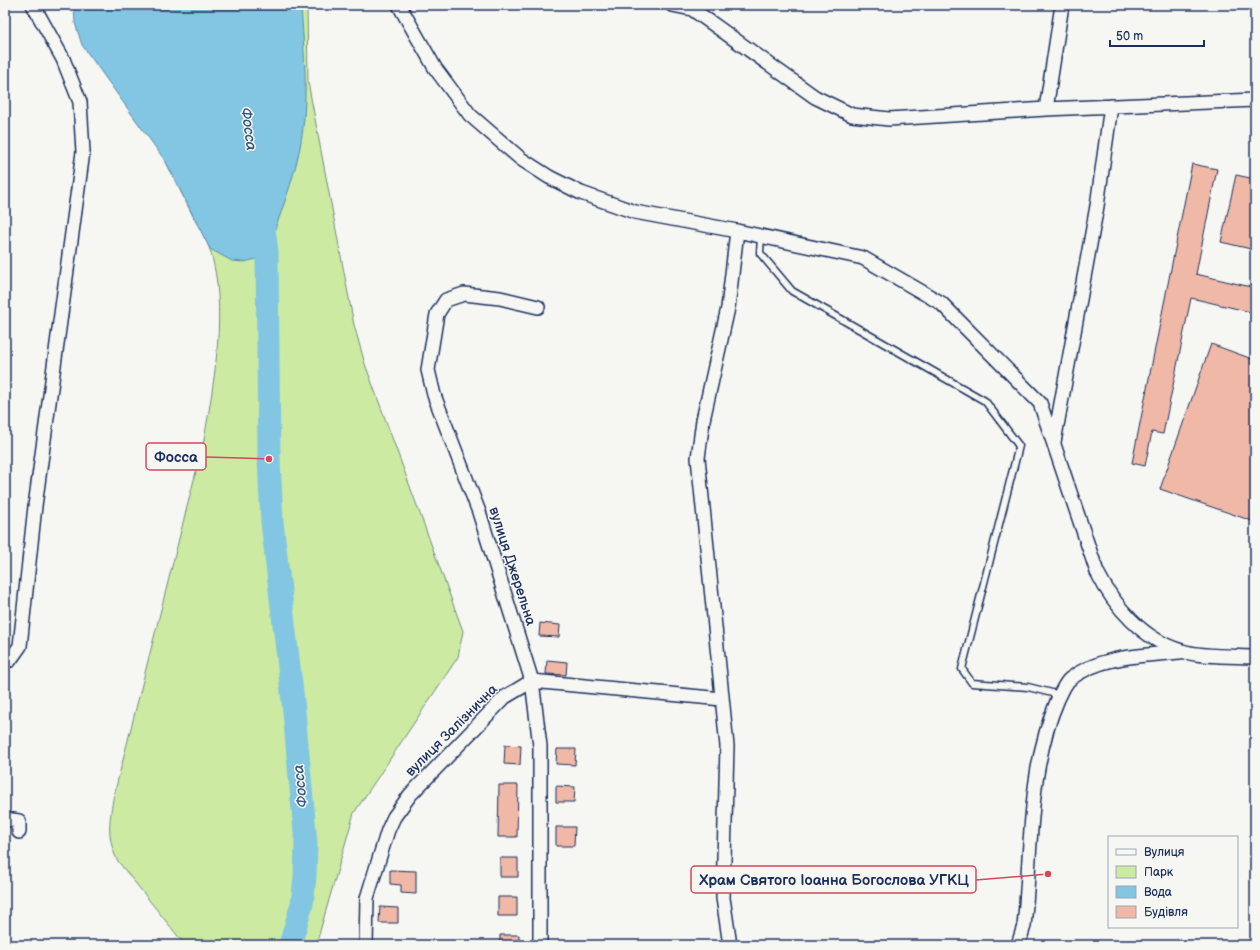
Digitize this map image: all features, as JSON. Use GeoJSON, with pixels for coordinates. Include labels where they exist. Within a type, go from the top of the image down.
{"type":"FeatureCollection","features":[{"type":"Feature","properties":{"kind":"street"},"geometry":{"type":"LineString","coordinates":[[5,660],[10,660],[20,646],[35,506],[83,152],[80,102],[63,59],[33,5]]}},
{"type":"Feature","properties":{"kind":"street"},"geometry":{"type":"LineString","coordinates":[[399,5],[434,68],[470,114],[521,159],[581,193],[635,212],[737,231],[863,258],[941,303],[1040,403],[1085,539],[1097,572],[1106,590],[1132,621],[1164,644],[1182,652]]}},
{"type":"Feature","properties":{"kind":"street"},"geometry":{"type":"LineString","coordinates":[[672,5],[692,9],[815,97],[852,115],[889,119],[1046,109],[1255,100]]}},
{"type":"Feature","properties":{"kind":"street"},"geometry":{"type":"LineString","coordinates":[[1046,109],[1062,5]]}},
{"type":"Feature","properties":{"kind":"street"},"geometry":{"type":"LineString","coordinates":[[1054,444],[1097,206],[1111,106]]}},
{"type":"Feature","properties":{"kind":"street"},"geometry":{"type":"LineString","coordinates":[[730,945],[723,898],[727,764],[722,698],[698,458],[702,420],[728,308],[737,231]]}},
{"type":"Feature","properties":{"kind":"street","name":"вулиця Джерельна"},"geometry":{"type":"LineString","coordinates":[[538,307],[500,298],[464,294],[446,300],[437,314],[428,370],[434,395],[479,512],[532,681],[540,746],[540,945]]}},
{"type":"Feature","properties":{"kind":"street"},"geometry":{"type":"LineString","coordinates":[[1018,945],[1024,926],[1034,801],[1043,744],[1060,695],[1068,680],[1081,671],[1096,664],[1121,658],[1182,652],[1255,657]]}},
{"type":"Feature","properties":{"kind":"street"},"geometry":{"type":"LineString","coordinates":[[532,681],[722,698]]}},
{"type":"Feature","properties":{"kind":"street","name":"вулиця Залізнична"},"geometry":{"type":"LineString","coordinates":[[366,945],[367,898],[388,830],[394,817],[410,795],[505,697],[532,681]]}},
{"type":"Feature","properties":{"kind":"street"},"geometry":{"type":"LineString","coordinates":[[5,819],[19,821],[19,832]]}},
{"type":"Feature","properties":{"kind":"lane"},"geometry":{"type":"LineString","coordinates":[[761,236],[760,253],[792,291],[985,401],[1019,446],[962,669],[972,683],[1028,687],[1060,695]]}},
{"type":"Feature","properties":{"kind":"green space"},"geometry":{"type":"Polygon","coordinates":[[[291,5],[307,5],[308,82],[354,325],[365,364],[463,631],[458,657],[354,813],[316,945],[185,945],[117,860],[110,837],[113,799],[204,440],[212,394],[218,345],[218,296],[210,250],[206,239],[166,162],[291,5]]]}},
{"type":"Feature","properties":{"kind":"water"},"geometry":{"type":"Polygon","coordinates":[[[74,5],[301,5],[305,76],[303,130],[294,174],[267,252],[256,259],[244,262],[232,261],[210,249],[166,162],[82,45],[75,23],[74,5]]]}},
{"type":"Feature","properties":{"kind":"building"},"geometry":{"type":"Polygon","coordinates":[[[1192,164],[1217,169],[1196,274],[1255,288],[1255,313],[1191,298],[1163,434],[1152,432],[1145,466],[1132,463],[1192,164]]]}},
{"type":"Feature","properties":{"kind":"building"},"geometry":{"type":"Polygon","coordinates":[[[1236,175],[1255,179],[1255,250],[1221,242],[1236,175]]]}},
{"type":"Feature","properties":{"kind":"building"},"geometry":{"type":"Polygon","coordinates":[[[1211,344],[1255,360],[1255,522],[1160,489],[1211,344]]]}},
{"type":"Feature","properties":{"kind":"building"},"geometry":{"type":"Polygon","coordinates":[[[540,623],[560,625],[559,637],[539,636],[540,623]]]}},
{"type":"Feature","properties":{"kind":"building"},"geometry":{"type":"Polygon","coordinates":[[[547,660],[567,662],[566,675],[546,674],[547,660]]]}},
{"type":"Feature","properties":{"kind":"building"},"geometry":{"type":"Polygon","coordinates":[[[505,745],[521,746],[520,765],[504,764],[505,745]]]}},
{"type":"Feature","properties":{"kind":"building"},"geometry":{"type":"Polygon","coordinates":[[[557,749],[576,749],[575,765],[556,764],[557,749]]]}},
{"type":"Feature","properties":{"kind":"building"},"geometry":{"type":"Polygon","coordinates":[[[499,785],[518,785],[517,837],[498,837],[499,785]]]}},
{"type":"Feature","properties":{"kind":"building"},"geometry":{"type":"Polygon","coordinates":[[[556,786],[575,787],[574,802],[556,802],[556,786]]]}},
{"type":"Feature","properties":{"kind":"building"},"geometry":{"type":"Polygon","coordinates":[[[556,827],[575,827],[574,846],[556,846],[556,827]]]}},
{"type":"Feature","properties":{"kind":"building"},"geometry":{"type":"Polygon","coordinates":[[[500,858],[518,858],[518,877],[500,877],[500,858]]]}},
{"type":"Feature","properties":{"kind":"building"},"geometry":{"type":"Polygon","coordinates":[[[390,870],[416,871],[416,894],[401,893],[401,885],[390,884],[390,870]]]}},
{"type":"Feature","properties":{"kind":"building"},"geometry":{"type":"Polygon","coordinates":[[[498,897],[517,897],[517,916],[498,916],[498,897]]]}},
{"type":"Feature","properties":{"kind":"building"},"geometry":{"type":"Polygon","coordinates":[[[380,907],[398,908],[398,923],[379,923],[380,907]]]}},
{"type":"Feature","properties":{"kind":"building"},"geometry":{"type":"Polygon","coordinates":[[[500,935],[519,935],[519,945],[500,945],[500,935]]]}},
{"type":"Feature","properties":{"kind":"waterway","name":"Фосса"},"geometry":{"type":"LineString","coordinates":[[263,221],[267,252],[269,459],[272,522],[293,701],[306,843],[305,877],[302,904],[290,945]]}},
{"type":"Feature","properties":{"kind":"place","name":"Фосса"},"geometry":{"type":"Point","coordinates":[269,459]}},
{"type":"Feature","properties":{"kind":"place","name":"Храм Святого Іоанна Богослова УГКЦ"},"geometry":{"type":"Point","coordinates":[1048,874]}}]}
